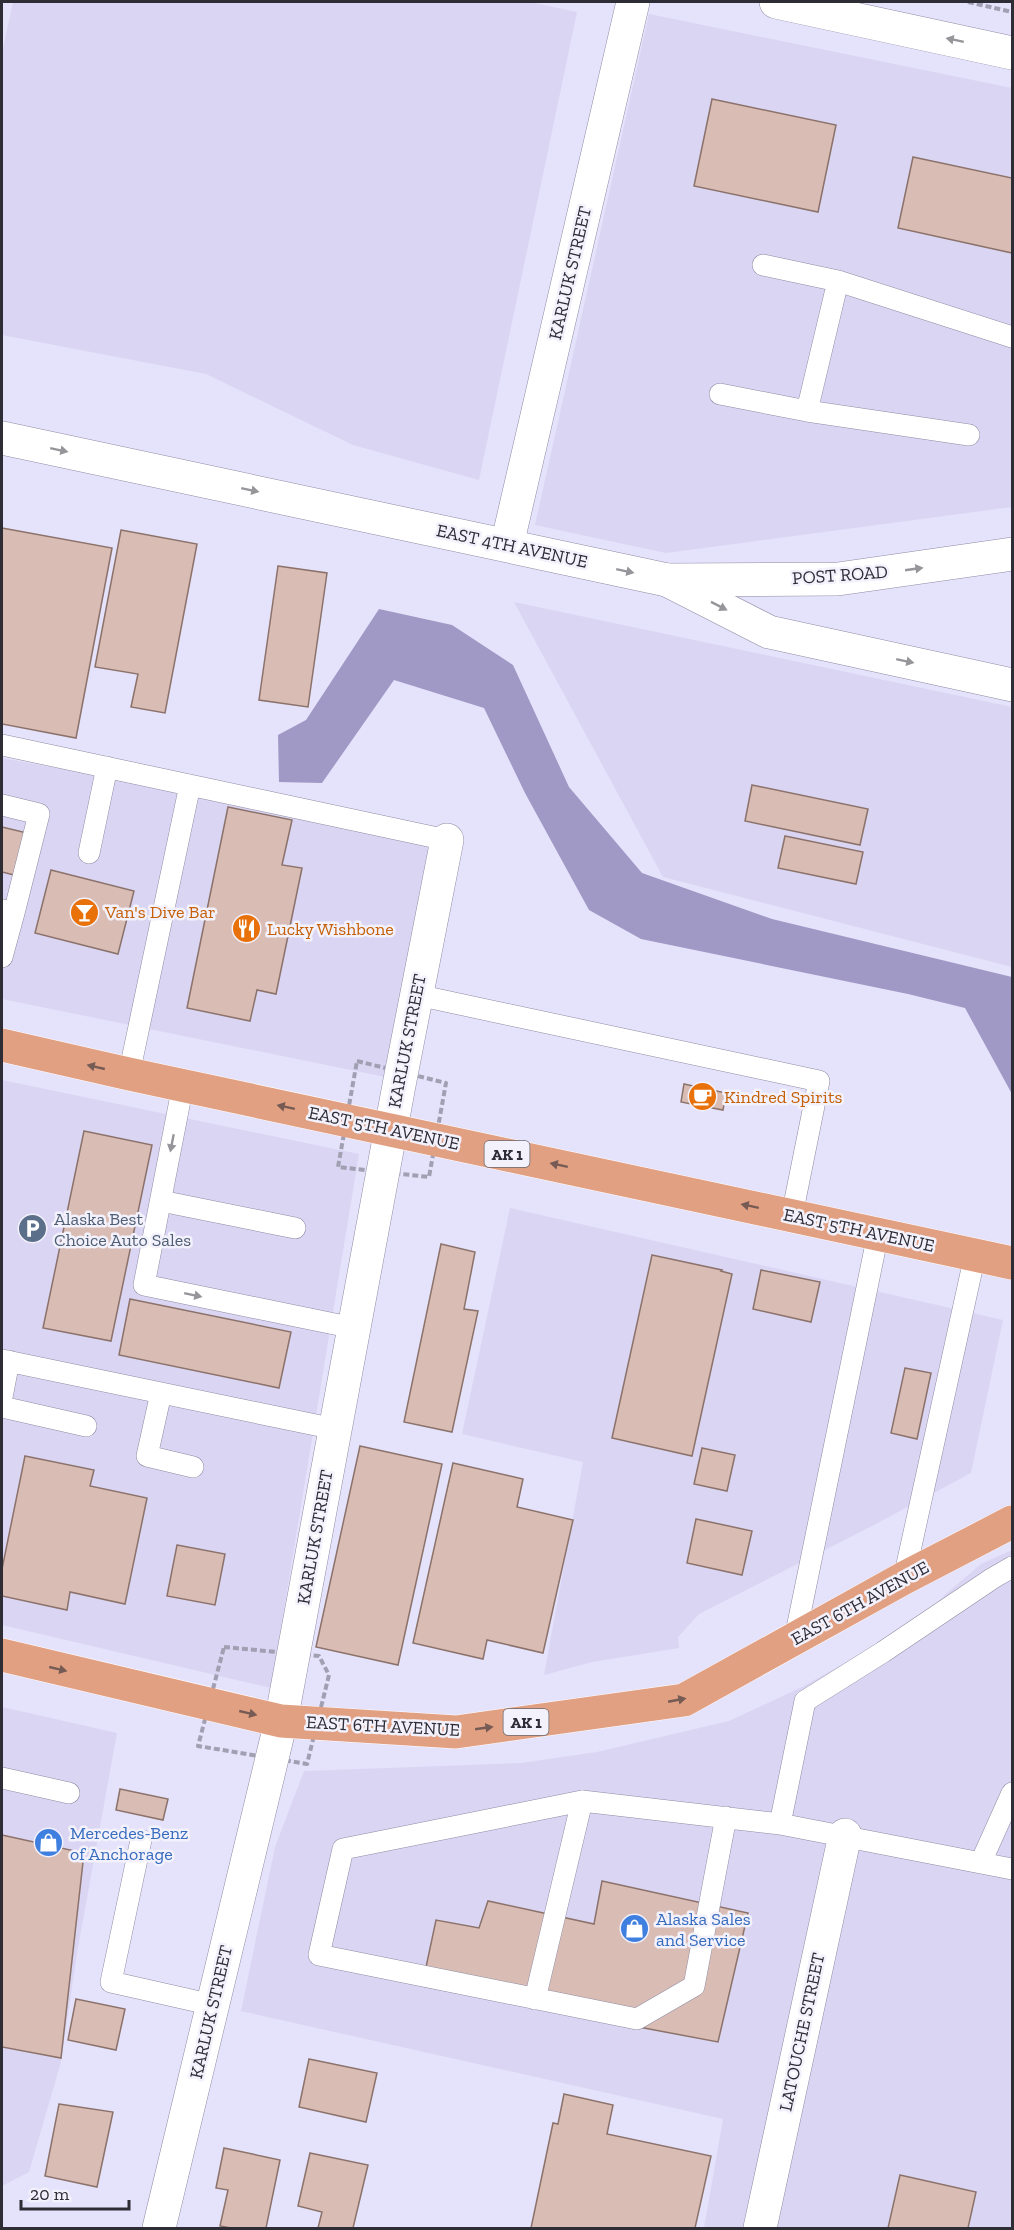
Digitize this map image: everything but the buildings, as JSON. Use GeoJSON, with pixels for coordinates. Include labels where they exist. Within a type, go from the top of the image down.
{"type":"FeatureCollection","features":[{"type":"Feature","properties":{"kind":"highway","name":"EAST 5TH AVENUE"},"geometry":{"type":"LineString","coordinates":[[2,1045],[1012,1263]]}},
{"type":"Feature","properties":{"kind":"highway","name":"EAST 6TH AVENUE"},"geometry":{"type":"LineString","coordinates":[[2,1655],[281,1721],[456,1732],[684,1700],[904,1578],[1012,1522]]}},
{"type":"Feature","properties":{"kind":"street","name":"KARLUK STREET"},"geometry":{"type":"LineString","coordinates":[[507,545],[633,2]]}},
{"type":"Feature","properties":{"kind":"street"},"geometry":{"type":"LineString","coordinates":[[776,2],[1012,52]]}},
{"type":"Feature","properties":{"kind":"street","name":"EAST 4TH AVENUE"},"geometry":{"type":"LineString","coordinates":[[2,438],[667,580],[770,632],[1012,685]]}},
{"type":"Feature","properties":{"kind":"street","name":"POST ROAD"},"geometry":{"type":"LineString","coordinates":[[667,580],[838,579],[1012,554]]}},
{"type":"Feature","properties":{"kind":"street","name":"KARLUK STREET"},"geometry":{"type":"LineString","coordinates":[[159,2229],[281,1721],[447,840]]}},
{"type":"Feature","properties":{"kind":"street","name":"LATOUCHE STREET"},"geometry":{"type":"LineString","coordinates":[[760,2229],[845,1835]]}},
{"type":"Feature","properties":{"kind":"lane"},"geometry":{"type":"LineString","coordinates":[[763,265],[838,281],[1012,337]]}},
{"type":"Feature","properties":{"kind":"lane"},"geometry":{"type":"LineString","coordinates":[[807,411],[838,281]]}},
{"type":"Feature","properties":{"kind":"lane"},"geometry":{"type":"LineString","coordinates":[[720,394],[807,411],[969,435]]}},
{"type":"Feature","properties":{"kind":"lane"},"geometry":{"type":"LineString","coordinates":[[2,745],[447,840]]}},
{"type":"Feature","properties":{"kind":"lane"},"geometry":{"type":"LineString","coordinates":[[89,853],[107,767]]}},
{"type":"Feature","properties":{"kind":"lane"},"geometry":{"type":"LineString","coordinates":[[129,1074],[190,785]]}},
{"type":"Feature","properties":{"kind":"lane"},"geometry":{"type":"LineString","coordinates":[[2,805],[39,814],[8,911],[2,957]]}},
{"type":"Feature","properties":{"kind":"lane"},"geometry":{"type":"LineString","coordinates":[[417,995],[819,1081],[792,1215]]}},
{"type":"Feature","properties":{"kind":"lane"},"geometry":{"type":"LineString","coordinates":[[183,1085],[144,1285],[354,1328]]}},
{"type":"Feature","properties":{"kind":"lane"},"geometry":{"type":"LineString","coordinates":[[160,1201],[295,1228]]}},
{"type":"Feature","properties":{"kind":"lane"},"geometry":{"type":"LineString","coordinates":[[795,1638],[878,1234]]}},
{"type":"Feature","properties":{"kind":"lane"},"geometry":{"type":"LineString","coordinates":[[904,1578],[975,1255]]}},
{"type":"Feature","properties":{"kind":"lane"},"geometry":{"type":"LineString","coordinates":[[2,1397],[5,1360],[335,1429]]}},
{"type":"Feature","properties":{"kind":"lane"},"geometry":{"type":"LineString","coordinates":[[161,1393],[147,1456],[193,1467]]}},
{"type":"Feature","properties":{"kind":"lane"},"geometry":{"type":"LineString","coordinates":[[2,1407],[86,1426]]}},
{"type":"Feature","properties":{"kind":"lane"},"geometry":{"type":"LineString","coordinates":[[780,1824],[805,1701],[1012,1567]]}},
{"type":"Feature","properties":{"kind":"lane"},"geometry":{"type":"LineString","coordinates":[[2,1778],[69,1793]]}},
{"type":"Feature","properties":{"kind":"lane"},"geometry":{"type":"LineString","coordinates":[[981,1862],[1012,1794]]}},
{"type":"Feature","properties":{"kind":"lane"},"geometry":{"type":"LineString","coordinates":[[726,1816],[694,1986],[637,2019],[319,1955],[343,1849],[582,1801],[726,1816],[780,1824],[1012,1869]]}},
{"type":"Feature","properties":{"kind":"lane"},"geometry":{"type":"LineString","coordinates":[[535,1999],[582,1801]]}},
{"type":"Feature","properties":{"kind":"lane"},"geometry":{"type":"LineString","coordinates":[[141,1840],[111,1982],[213,2005]]}},
{"type":"Feature","properties":{"kind":"path"},"geometry":{"type":"LineString","coordinates":[[968,2],[1012,12]]}},
{"type":"Feature","properties":{"kind":"shaded area"},"geometry":{"type":"Polygon","coordinates":[[[13,2],[529,2],[577,12],[479,480],[353,445],[206,374],[2,335],[2,53],[13,2]]]}},
{"type":"Feature","properties":{"kind":"shaded area"},"geometry":{"type":"Polygon","coordinates":[[[649,14],[1012,88],[1012,507],[666,553],[535,525],[649,14]]]}},
{"type":"Feature","properties":{"kind":"shaded area"},"geometry":{"type":"Polygon","coordinates":[[[514,602],[1012,707],[1012,967],[663,877],[514,602]]]}},
{"type":"Feature","properties":{"kind":"shaded area"},"geometry":{"type":"Polygon","coordinates":[[[379,609],[452,625],[513,665],[569,787],[642,873],[772,919],[1012,977],[1012,1094],[965,1008],[908,994],[641,939],[589,910],[525,793],[484,708],[394,680],[322,783],[279,782],[278,735],[306,720],[379,609]]]}},
{"type":"Feature","properties":{"kind":"shaded area"},"geometry":{"type":"Polygon","coordinates":[[[2,758],[447,840],[400,1080],[2,999],[2,758]]]}},
{"type":"Feature","properties":{"kind":"shaded area"},"geometry":{"type":"Polygon","coordinates":[[[2,1080],[359,1154],[271,1688],[2,1625],[2,1080]]]}},
{"type":"Feature","properties":{"kind":"shaded area"},"geometry":{"type":"Polygon","coordinates":[[[510,1208],[1003,1320],[971,1473],[699,1614],[678,1637],[679,1648],[592,1662],[544,1675],[583,1462],[462,1434],[510,1208]]]}},
{"type":"Feature","properties":{"kind":"shaded area","name":"Alaska Sales and Service"},"geometry":{"type":"Polygon","coordinates":[[[1012,1550],[1012,2228],[704,2228],[723,2119],[241,2011],[275,1847],[304,1771],[521,1763],[597,1752],[729,1721],[802,1687],[916,1623],[981,1564],[1012,1550]]]}},
{"type":"Feature","properties":{"kind":"shaded area","name":"Mercedes-Benz of Anchorage"},"geometry":{"type":"Polygon","coordinates":[[[2,1707],[117,1733],[77,1953],[61,2062],[29,2172],[2,2186],[2,1707]]]}},
{"type":"Feature","properties":{"kind":"place","name":"Van's Dive Bar"},"geometry":{"type":"Point","coordinates":[84,912]}},
{"type":"Feature","properties":{"kind":"place","name":"Lucky Wishbone"},"geometry":{"type":"Point","coordinates":[246,929]}},
{"type":"Feature","properties":{"kind":"place","name":"Kindred Spirits"},"geometry":{"type":"Point","coordinates":[703,1097]}},
{"type":"Feature","properties":{"kind":"place","name":"Alaska Best Choice Auto Sales"},"geometry":{"type":"Point","coordinates":[33,1229]}},
{"type":"Feature","properties":{"kind":"place","name":"Mercedes-Benz of Anchorage"},"geometry":{"type":"Point","coordinates":[49,1843]}},
{"type":"Feature","properties":{"kind":"place","name":"Alaska Sales and Service"},"geometry":{"type":"Point","coordinates":[635,1929]}}]}
